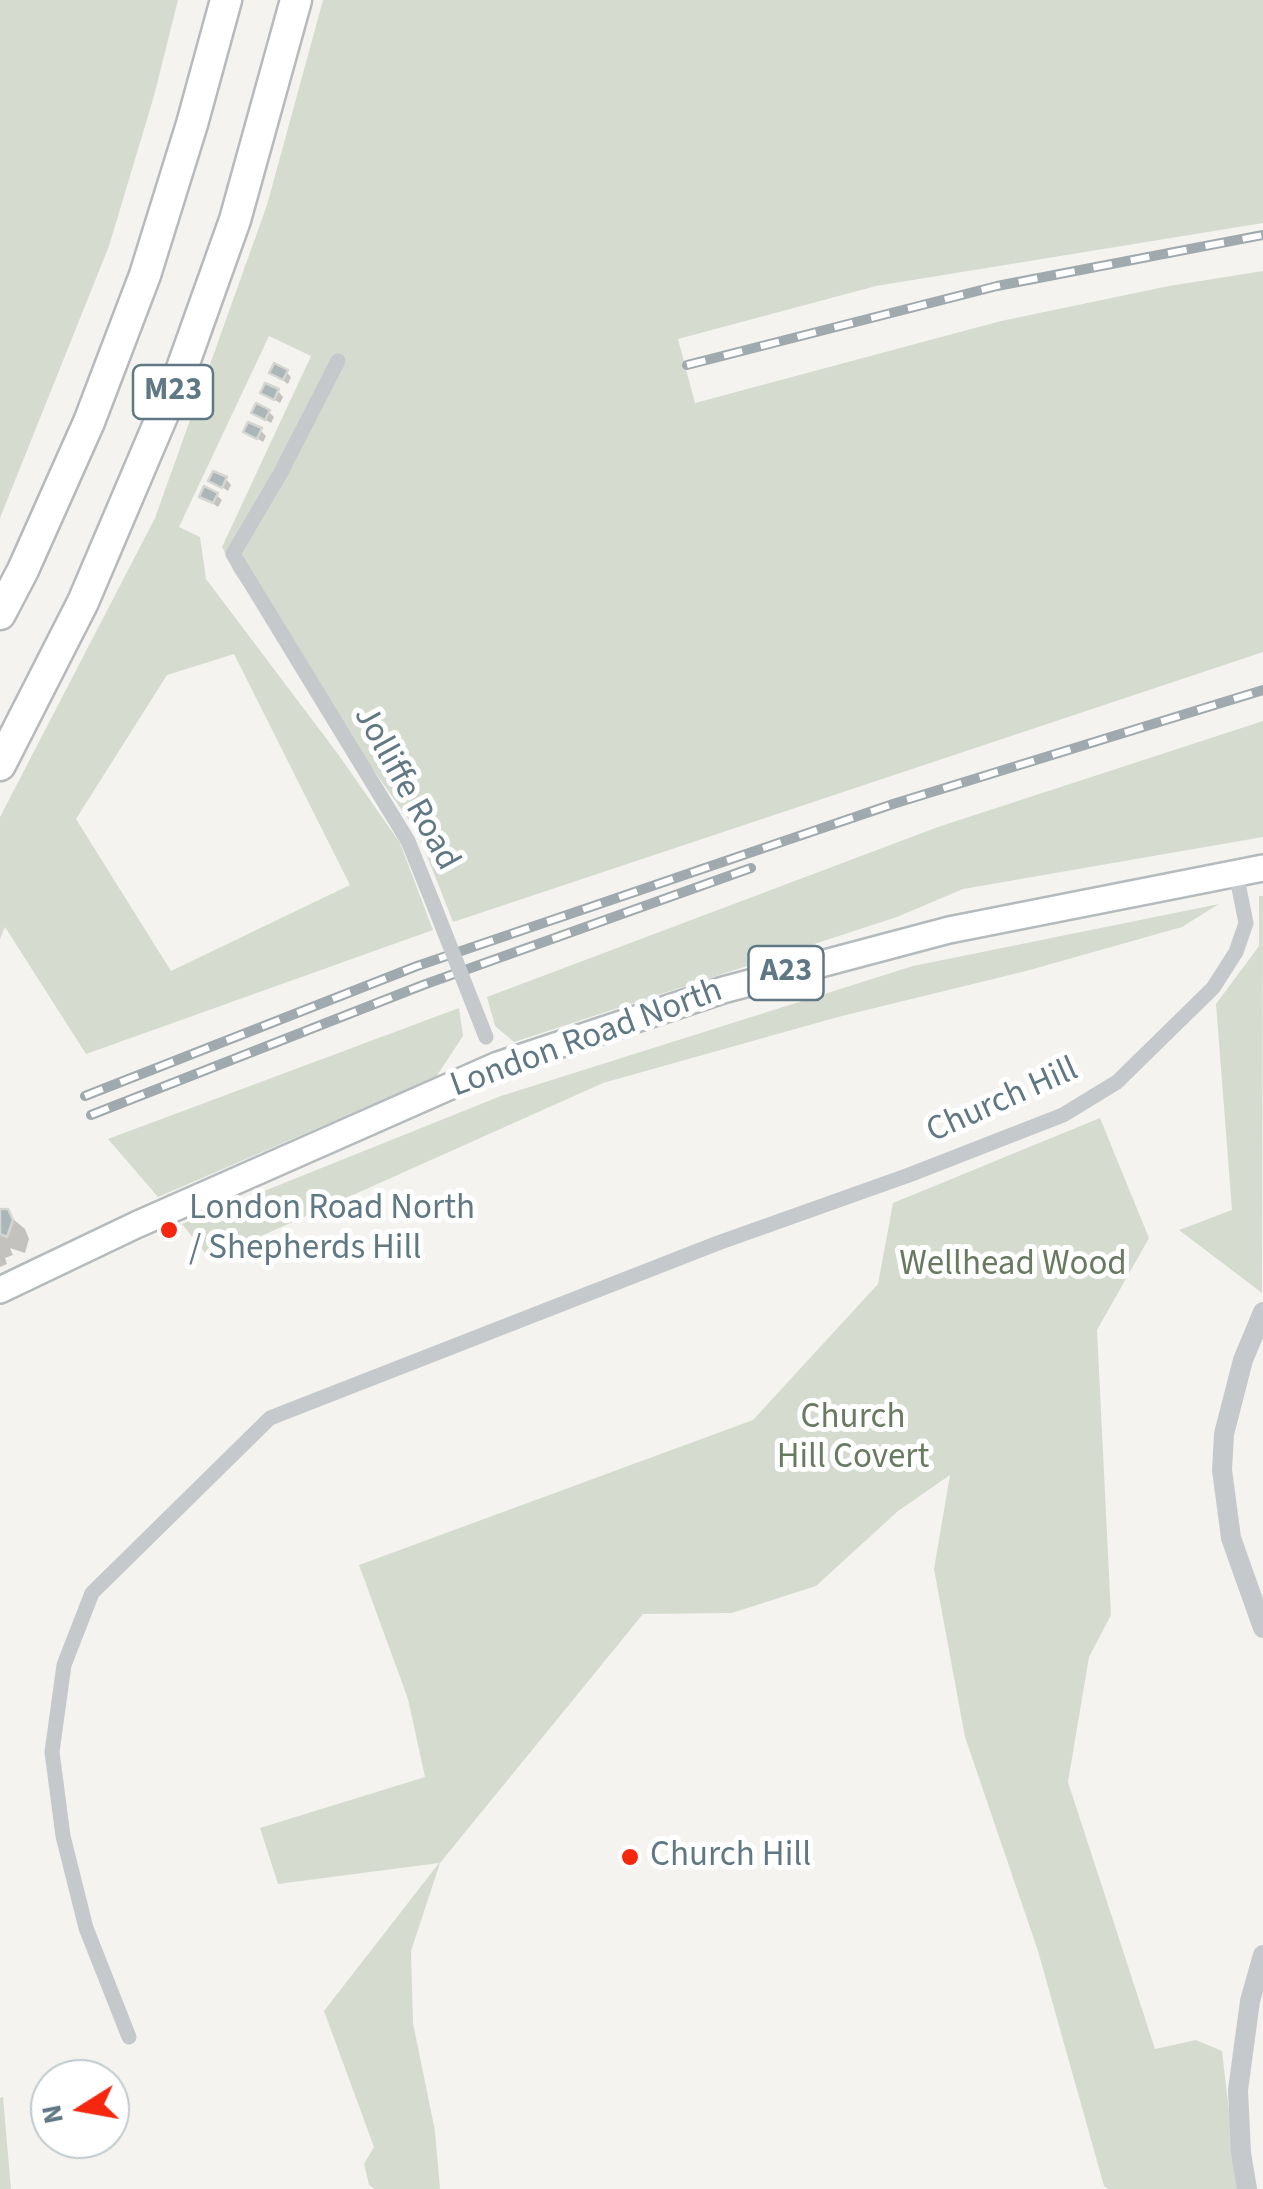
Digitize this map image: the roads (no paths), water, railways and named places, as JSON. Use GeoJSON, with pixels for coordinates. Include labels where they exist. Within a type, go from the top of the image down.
{"type":"FeatureCollection","features":[{"type":"Feature","properties":{"kind":"highway","name":"M23"},"geometry":{"type":"LineString","coordinates":[[0,614],[89,422],[134,305],[170,200],[226,0]]}},
{"type":"Feature","properties":{"kind":"highway","name":"M23"},"geometry":{"type":"LineString","coordinates":[[0,766],[83,602],[180,374],[235,220],[296,0]]}},
{"type":"Feature","properties":{"kind":"main road","name":"London Road North"},"geometry":{"type":"LineString","coordinates":[[0,1290],[110,1236],[498,1066],[723,990],[949,930],[1263,868]]}},
{"type":"Feature","properties":{"kind":"street","name":"Jolliffe Road"},"geometry":{"type":"LineString","coordinates":[[338,361],[280,474],[233,554],[408,841],[498,1066]]}},
{"type":"Feature","properties":{"kind":"street","name":"Church Hill"},"geometry":{"type":"LineString","coordinates":[[129,2037],[86,1928],[63,1836],[52,1752],[64,1664],[92,1593],[270,1418],[664,1264],[1063,1116],[1117,1082],[1213,988],[1236,952],[1246,924],[1236,874]]}},
{"type":"Feature","properties":{"kind":"street"},"geometry":{"type":"LineString","coordinates":[[1263,1312],[1243,1360],[1224,1434],[1222,1470],[1231,1538],[1263,1628]]}},
{"type":"Feature","properties":{"kind":"street"},"geometry":{"type":"LineString","coordinates":[[1247,2189],[1240,2152],[1238,2090],[1250,2001],[1263,1955]]}},
{"type":"Feature","properties":{"kind":"railway"},"geometry":{"type":"LineString","coordinates":[[687,365],[997,286],[1263,235]]}},
{"type":"Feature","properties":{"kind":"railway"},"geometry":{"type":"LineString","coordinates":[[85,1096],[417,966],[893,804],[1263,690]]}},
{"type":"Feature","properties":{"kind":"railway"},"geometry":{"type":"LineString","coordinates":[[91,1115],[423,985],[751,868]]}},
{"type":"Feature","properties":{"kind":"place","name":"London Road North / Shepherds Hill"},"geometry":{"type":"Point","coordinates":[169,1230]}},
{"type":"Feature","properties":{"kind":"place","name":"Church Hill"},"geometry":{"type":"Point","coordinates":[630,1857]}},
{"type":"Feature","properties":{"kind":"park label","name":"Wellhead Wood"},"geometry":{"type":"Point","coordinates":[1013,1266]}},
{"type":"Feature","properties":{"kind":"park label","name":"Church Hill Covert"},"geometry":{"type":"Point","coordinates":[853,1439]}}]}
